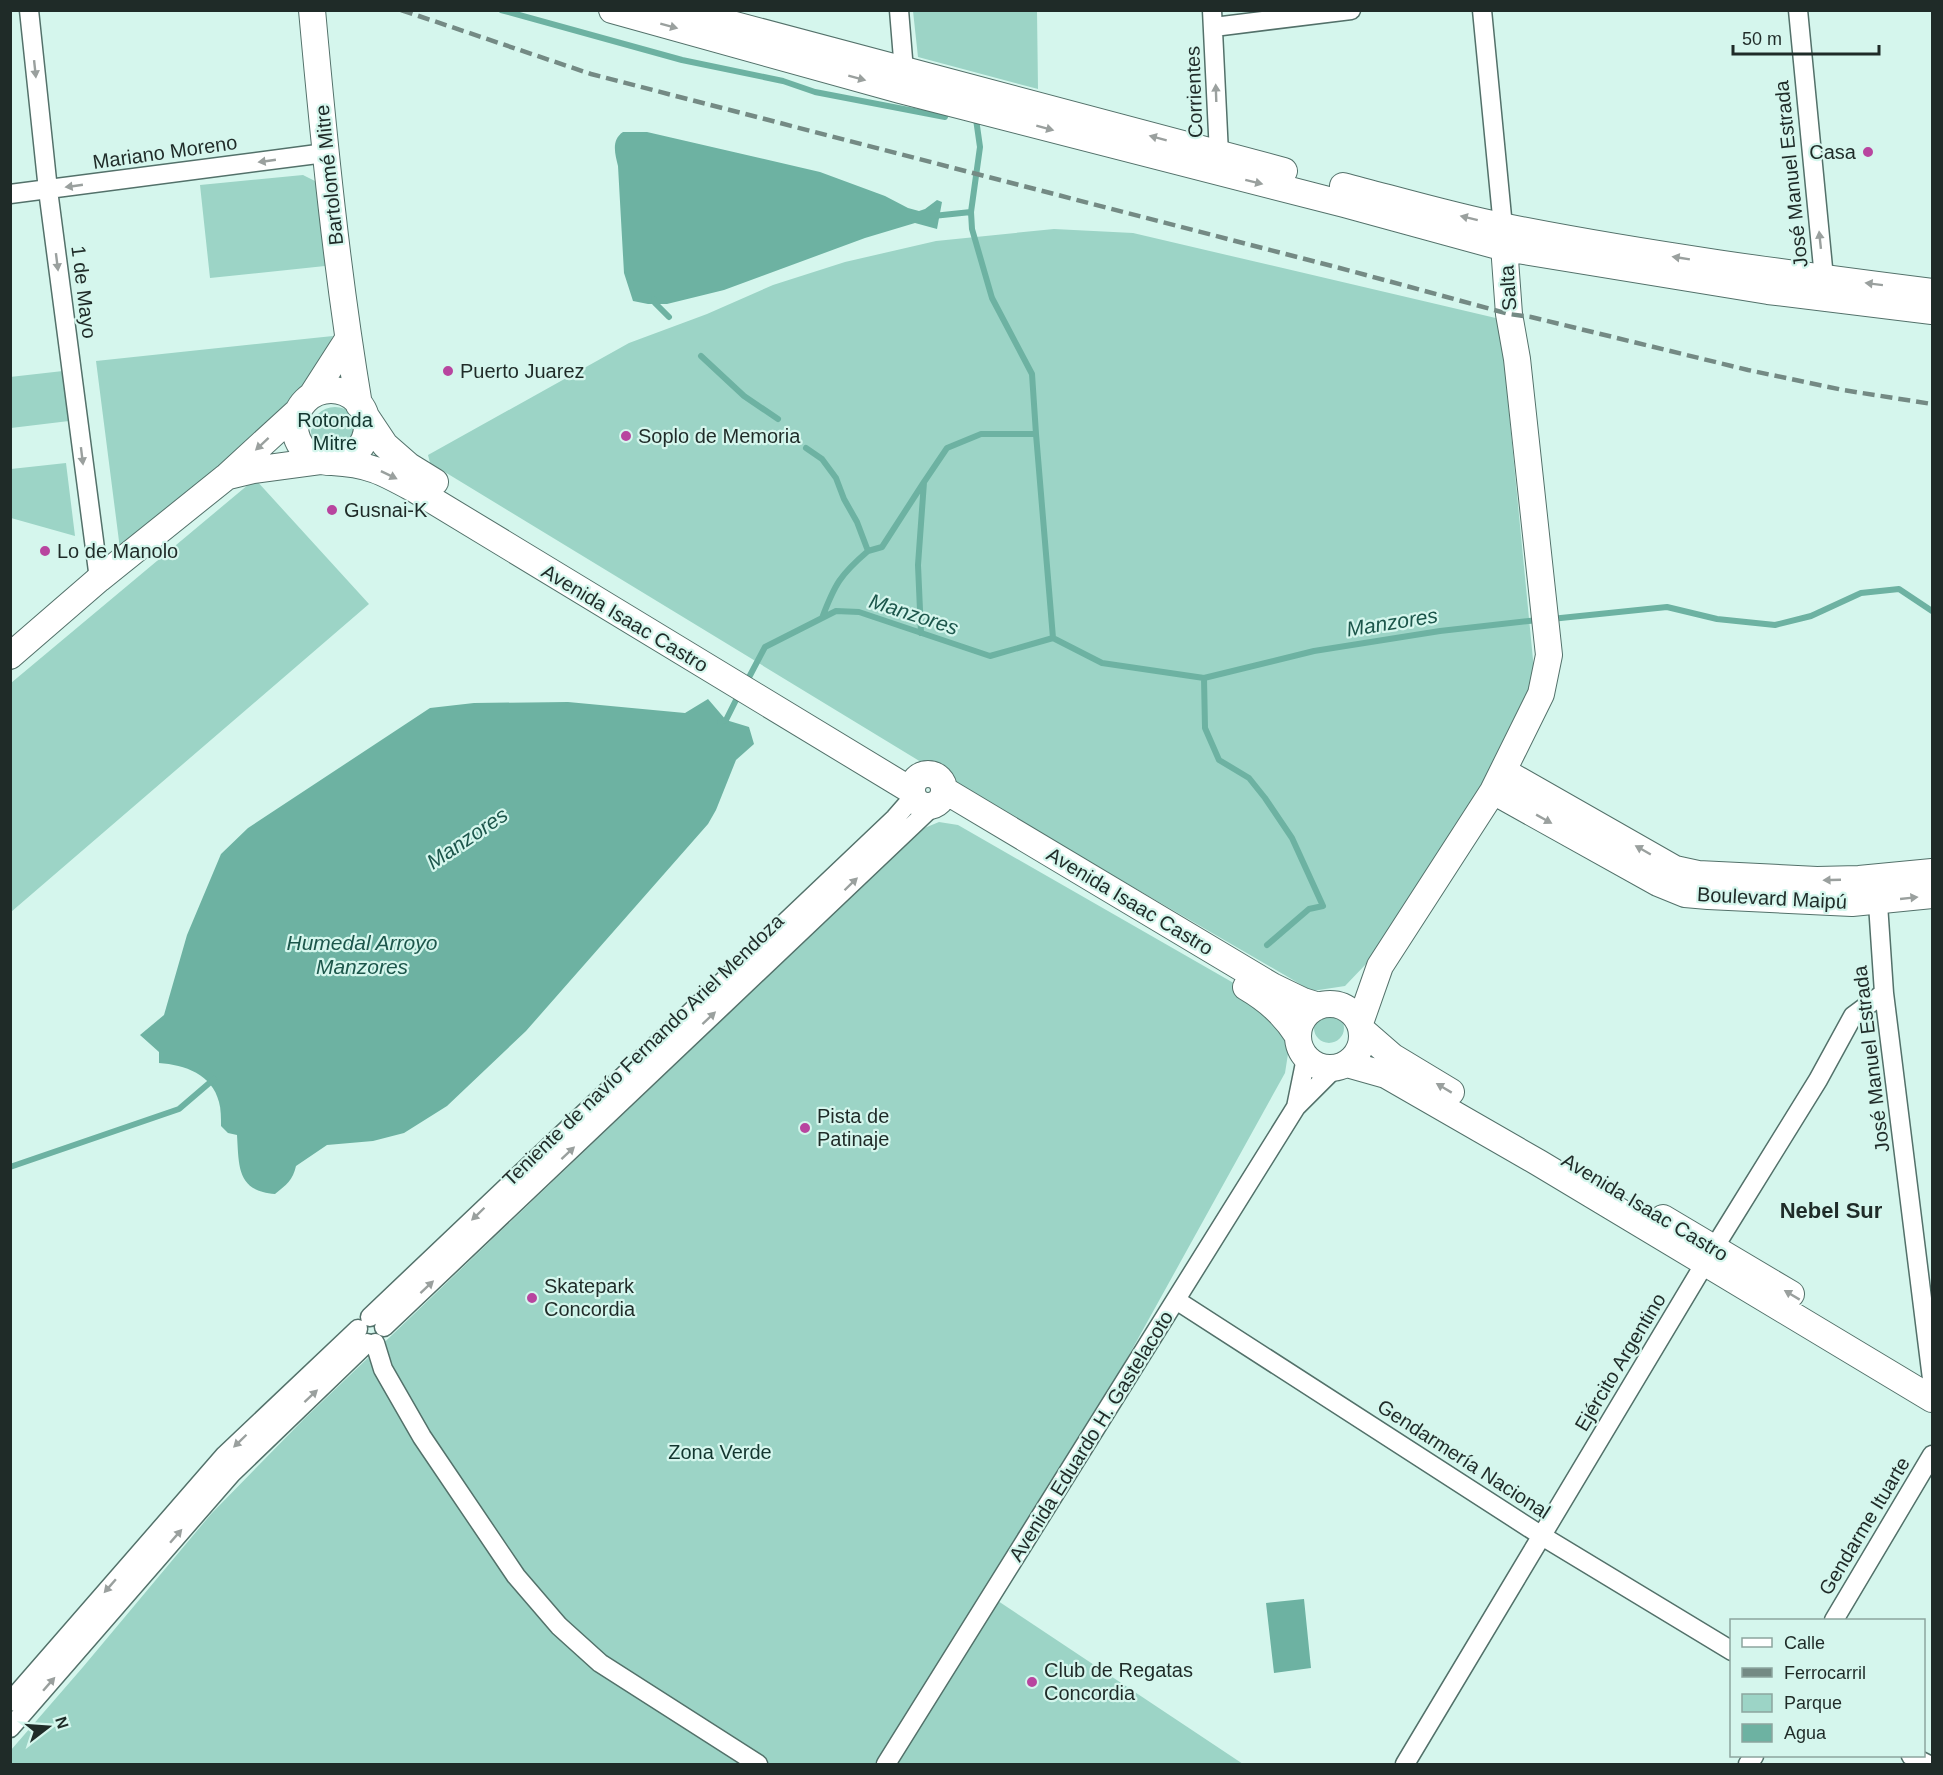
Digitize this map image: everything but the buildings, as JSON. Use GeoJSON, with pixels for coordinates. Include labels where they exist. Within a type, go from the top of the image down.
{"type":"FeatureCollection","features":[{"type":"Feature","properties":{"kind":"main road","name":"Bartolomé Mitre"},"geometry":{"type":"LineString","coordinates":[[312,10],[325,153],[348,339],[362,410]]}},
{"type":"Feature","properties":{"kind":"main road"},"geometry":{"type":"LineString","coordinates":[[612,10],[902,80],[1504,237],[1617,248],[1932,311]]}},
{"type":"Feature","properties":{"kind":"main road"},"geometry":{"type":"LineString","coordinates":[[679,10],[902,80]]}},
{"type":"Feature","properties":{"kind":"main road","name":"Salta"},"geometry":{"type":"LineString","coordinates":[[1498,781],[1541,694],[1549,655],[1541,564],[1517,359],[1509,314],[1504,237]]}},
{"type":"Feature","properties":{"kind":"main road"},"geometry":{"type":"LineString","coordinates":[[1821,288],[1932,292]]}},
{"type":"Feature","properties":{"kind":"main road"},"geometry":{"type":"LineString","coordinates":[[326,462],[309,455],[301,446],[296,435],[295,422],[348,339]]}},
{"type":"Feature","properties":{"kind":"main road"},"geometry":{"type":"LineString","coordinates":[[10,656],[99,579],[226,477],[305,403],[332,390],[351,397],[362,410],[366,427],[361,446],[344,460],[253,470],[226,477]]}},
{"type":"Feature","properties":{"kind":"main road","name":"Avenida Isaac Castro"},"geometry":{"type":"LineString","coordinates":[[362,410],[385,445],[409,466],[661,630]]}},
{"type":"Feature","properties":{"kind":"main road","name":"Avenida Isaac Castro"},"geometry":{"type":"LineString","coordinates":[[326,462],[358,464],[392,477],[779,700],[926,794],[1263,997],[1286,1017],[1302,1047]]}},
{"type":"Feature","properties":{"kind":"main road"},"geometry":{"type":"LineString","coordinates":[[1380,966],[1326,1005],[1304,1017],[1302,1047],[1314,1065],[1324,1068],[1341,1066],[1355,1057],[1361,1047],[1361,1026],[1380,966],[1498,781]]}},
{"type":"Feature","properties":{"kind":"main road","name":"Boulevard Maipú"},"geometry":{"type":"LineString","coordinates":[[1498,781],[1675,869],[1698,874],[1817,880],[1932,895]]}},
{"type":"Feature","properties":{"kind":"main road","name":"Avenida Isaac Castro"},"geometry":{"type":"LineString","coordinates":[[926,794],[1272,986],[1303,1001],[1326,1005]]}},
{"type":"Feature","properties":{"kind":"main road","name":"Boulevard Maipú"},"geometry":{"type":"LineString","coordinates":[[1877,889],[1932,872]]}},
{"type":"Feature","properties":{"kind":"main road"},"geometry":{"type":"LineString","coordinates":[[1326,1005],[1349,1010],[1361,1026]]}},
{"type":"Feature","properties":{"kind":"main road","name":"Avenida Isaac Castro"},"geometry":{"type":"LineString","coordinates":[[1361,1026],[1393,1057],[1709,1256]]}},
{"type":"Feature","properties":{"kind":"main road","name":"Avenida Isaac Castro"},"geometry":{"type":"LineString","coordinates":[[1341,1066],[1386,1075],[1549,1169],[1709,1256],[1931,1386]]}},
{"type":"Feature","properties":{"kind":"street","name":"1 de Mayo"},"geometry":{"type":"LineString","coordinates":[[29,10],[48,190],[99,579]]}},
{"type":"Feature","properties":{"kind":"street"},"geometry":{"type":"LineString","coordinates":[[899,10],[902,80]]}},
{"type":"Feature","properties":{"kind":"street"},"geometry":{"type":"LineString","coordinates":[[1213,19],[1351,10]]}},
{"type":"Feature","properties":{"kind":"street","name":"Salta"},"geometry":{"type":"LineString","coordinates":[[1482,10],[1504,237]]}},
{"type":"Feature","properties":{"kind":"street","name":"José Manuel Estrada"},"geometry":{"type":"LineString","coordinates":[[1798,10],[1821,288]]}},
{"type":"Feature","properties":{"kind":"street","name":"Corrientes"},"geometry":{"type":"LineString","coordinates":[[1213,19],[1215,162]]}},
{"type":"Feature","properties":{"kind":"street","name":"Mariano Moreno"},"geometry":{"type":"LineString","coordinates":[[10,194],[325,153]]}},
{"type":"Feature","properties":{"kind":"street","name":"Teniente de navío Fernando Ariel Mendoza"},"geometry":{"type":"LineString","coordinates":[[10,1728],[231,1474],[371,1332],[926,794]]}},
{"type":"Feature","properties":{"kind":"street","name":"José Manuel Estrada"},"geometry":{"type":"LineString","coordinates":[[1877,889],[1884,993],[1924,1234],[1931,1386]]}},
{"type":"Feature","properties":{"kind":"street","name":"Ejército Argentino"},"geometry":{"type":"LineString","coordinates":[[1405,1764],[1709,1256],[1818,1080],[1853,1016],[1884,993]]}},
{"type":"Feature","properties":{"kind":"street","name":"Avenida Eduardo H. Gastelacoto"},"geometry":{"type":"LineString","coordinates":[[1296,1107],[1302,1047]]}},
{"type":"Feature","properties":{"kind":"street","name":"Avenida Eduardo H. Gastelacoto"},"geometry":{"type":"LineString","coordinates":[[886,1764],[1296,1107],[1341,1066]]}},
{"type":"Feature","properties":{"kind":"street","name":"Gendarmería Nacional"},"geometry":{"type":"LineString","coordinates":[[1176,1300],[1542,1536],[1730,1650]]}},
{"type":"Feature","properties":{"kind":"street"},"geometry":{"type":"LineString","coordinates":[[371,1332],[383,1369],[422,1437],[516,1576],[559,1626],[600,1663],[758,1764]]}},
{"type":"Feature","properties":{"kind":"street","name":"Teniente de navío Fernando Ariel Mendoza"},"geometry":{"type":"LineString","coordinates":[[10,1702],[225,1455],[371,1332]]}},
{"type":"Feature","properties":{"kind":"street","name":"Gendarme Ituarte"},"geometry":{"type":"LineString","coordinates":[[1835,1619],[1932,1455]]}},
{"type":"Feature","properties":{"kind":"green space"},"geometry":{"type":"Polygon","coordinates":[[[913,11],[1037,11],[1038,89],[918,57],[913,11]]]}},
{"type":"Feature","properties":{"kind":"green space"},"geometry":{"type":"Polygon","coordinates":[[[303,175],[317,182],[325,266],[210,278],[200,185],[303,175]]]}},
{"type":"Feature","properties":{"kind":"green space"},"geometry":{"type":"Polygon","coordinates":[[[1054,229],[1133,233],[1500,319],[1534,670],[1529,693],[1484,782],[1421,883],[1366,964],[1345,986],[1312,991],[956,784],[943,768],[926,765],[430,463],[428,455],[629,343],[707,314],[773,285],[845,262],[936,241],[1054,229]]]}},
{"type":"Feature","properties":{"kind":"green space"},"geometry":{"type":"Polygon","coordinates":[[[333,336],[318,368],[292,404],[120,549],[96,361],[333,336]]]}},
{"type":"Feature","properties":{"kind":"green space"},"geometry":{"type":"Polygon","coordinates":[[[63,371],[69,421],[11,428],[10,377],[63,371]]]}},
{"type":"Feature","properties":{"kind":"green space","name":"Rotonda Mitre"},"geometry":{"type":"Polygon","coordinates":[[[330,407],[340,407],[352,414],[359,426],[359,436],[352,448],[340,455],[330,455],[315,444],[311,436],[311,426],[322,411],[330,407]]]}},
{"type":"Feature","properties":{"kind":"green space"},"geometry":{"type":"Polygon","coordinates":[[[66,463],[75,536],[11,518],[11,469],[66,463]]]}},
{"type":"Feature","properties":{"kind":"green space"},"geometry":{"type":"Polygon","coordinates":[[[255,479],[369,604],[11,912],[11,683],[255,479]]]}},
{"type":"Feature","properties":{"kind":"green space","name":"Zona Verde"},"geometry":{"type":"Polygon","coordinates":[[[939,822],[958,825],[1258,997],[1290,1041],[1285,1073],[989,1608],[995,1599],[1243,1764],[11,1764],[11,1750],[211,1514],[304,1419],[922,829],[939,822]]]}},
{"type":"Feature","properties":{"kind":"green space"},"geometry":{"type":"Polygon","coordinates":[[[1329,1013],[1340,1017],[1344,1028],[1340,1039],[1329,1043],[1318,1039],[1314,1028],[1318,1017],[1329,1013]]]}},
{"type":"Feature","properties":{"kind":"water"},"geometry":{"type":"Polygon","coordinates":[[[623,132],[647,132],[820,172],[919,211],[937,200],[942,202],[937,229],[915,223],[865,238],[724,290],[667,304],[633,301],[624,273],[618,166],[615,152],[615,143],[623,132]]]}},
{"type":"Feature","properties":{"kind":"water","name":"Humedal Arroyo Manzores"},"geometry":{"type":"Polygon","coordinates":[[[708,699],[726,720],[749,727],[754,744],[736,760],[708,824],[526,1031],[447,1106],[404,1133],[373,1141],[327,1145],[296,1166],[291,1179],[275,1194],[253,1188],[247,1182],[240,1167],[237,1135],[228,1133],[221,1126],[219,1102],[210,1084],[188,1069],[159,1063],[159,1052],[140,1035],[164,1015],[187,935],[221,854],[248,828],[430,708],[474,703],[568,702],[685,713],[708,699]]]}},
{"type":"Feature","properties":{"kind":"water"},"geometry":{"type":"Polygon","coordinates":[[[1304,1599],[1311,1668],[1274,1673],[1266,1603],[1304,1599]]]}},
{"type":"Feature","properties":{"kind":"waterway"},"geometry":{"type":"LineString","coordinates":[[501,10],[682,60],[783,81],[815,92],[945,117]]}},
{"type":"Feature","properties":{"kind":"waterway"},"geometry":{"type":"LineString","coordinates":[[921,633],[918,565],[924,482],[947,448],[981,434],[1036,434],[1032,374],[992,298],[972,229],[971,212],[980,147],[976,119],[972,116]]}},
{"type":"Feature","properties":{"kind":"waterway"},"geometry":{"type":"LineString","coordinates":[[933,216],[971,212]]}},
{"type":"Feature","properties":{"kind":"waterway"},"geometry":{"type":"LineString","coordinates":[[654,299],[669,317]]}},
{"type":"Feature","properties":{"kind":"waterway"},"geometry":{"type":"LineString","coordinates":[[701,356],[744,396],[778,419]]}},
{"type":"Feature","properties":{"kind":"waterway"},"geometry":{"type":"LineString","coordinates":[[1036,434],[1053,638]]}},
{"type":"Feature","properties":{"kind":"waterway"},"geometry":{"type":"LineString","coordinates":[[806,448],[822,459],[836,478],[868,551],[839,581],[822,618]]}},
{"type":"Feature","properties":{"kind":"waterway"},"geometry":{"type":"LineString","coordinates":[[868,551],[882,547],[924,482]]}},
{"type":"Feature","properties":{"kind":"waterway","name":"Manzores"},"geometry":{"type":"LineString","coordinates":[[1551,619],[1667,607],[1717,619],[1775,625],[1811,616],[1861,593],[1899,589],[1932,611]]}},
{"type":"Feature","properties":{"kind":"waterway","name":"Manzores"},"geometry":{"type":"LineString","coordinates":[[746,683],[765,647],[836,611],[859,612],[990,656],[1053,638],[1102,663],[1204,678],[1314,651],[1440,631],[1538,620]]}},
{"type":"Feature","properties":{"kind":"waterway"},"geometry":{"type":"LineString","coordinates":[[1204,678],[1205,728],[1219,760],[1249,778],[1265,798],[1292,838],[1323,906],[1309,909],[1267,945]]}},
{"type":"Feature","properties":{"kind":"waterway","name":"Manzores"},"geometry":{"type":"LineString","coordinates":[[720,722],[726,720],[739,694]]}},
{"type":"Feature","properties":{"kind":"waterway","name":"Manzores"},"geometry":{"type":"LineString","coordinates":[[10,1167],[179,1109],[214,1079]]}},
{"type":"Feature","properties":{"kind":"railway"},"geometry":{"type":"LineString","coordinates":[[401,10],[591,74],[1509,314],[1531,317],[1748,370],[1843,390],[1932,404]]}},
{"type":"Feature","properties":{"kind":"place","name":"Casa"},"geometry":{"type":"Point","coordinates":[1868,152]}},
{"type":"Feature","properties":{"kind":"place","name":"Puerto Juarez"},"geometry":{"type":"Point","coordinates":[448,371]}},
{"type":"Feature","properties":{"kind":"place","name":"Soplo de Memoria"},"geometry":{"type":"Point","coordinates":[626,436]}},
{"type":"Feature","properties":{"kind":"place","name":"Gusnai-K"},"geometry":{"type":"Point","coordinates":[332,510]}},
{"type":"Feature","properties":{"kind":"place","name":"Lo de Manolo"},"geometry":{"type":"Point","coordinates":[45,551]}},
{"type":"Feature","properties":{"kind":"place","name":"Pista de Patinaje"},"geometry":{"type":"Point","coordinates":[805,1128]}},
{"type":"Feature","properties":{"kind":"place","name":"Skatepark Concordia"},"geometry":{"type":"Point","coordinates":[532,1298]}},
{"type":"Feature","properties":{"kind":"place","name":"Club de Regatas Concordia"},"geometry":{"type":"Point","coordinates":[1032,1682]}},
{"type":"Feature","properties":{"kind":"district","name":"Nebel Sur"},"geometry":{"type":"Point","coordinates":[1831,1210]}}]}
